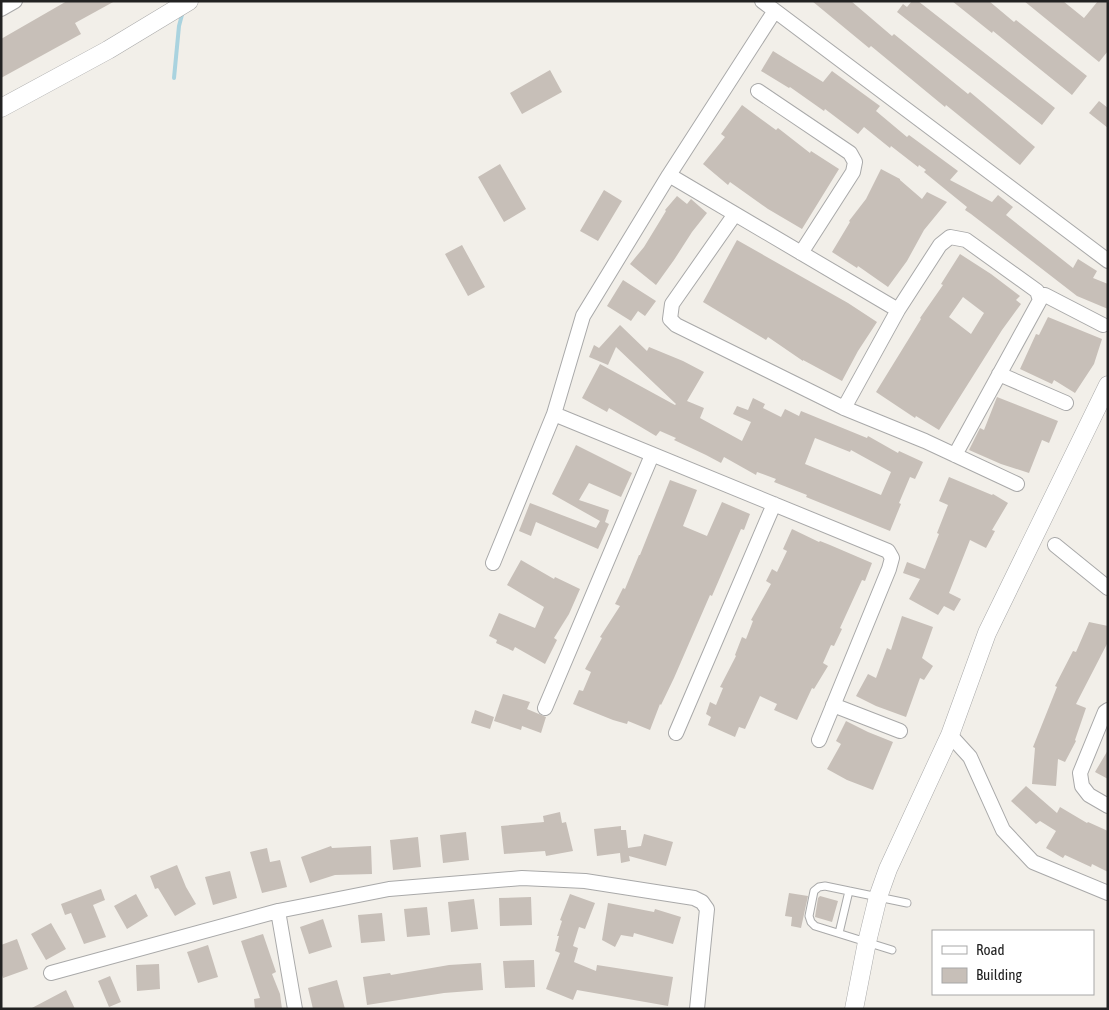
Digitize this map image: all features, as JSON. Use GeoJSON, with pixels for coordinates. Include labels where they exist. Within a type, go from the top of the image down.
{"type":"FeatureCollection","features":[{"type":"Feature","properties":{"kind":"street"},"geometry":{"type":"LineString","coordinates":[[1,9],[15,1]]}},
{"type":"Feature","properties":{"kind":"street"},"geometry":{"type":"LineString","coordinates":[[1,108],[108,50],[189,1]]}},
{"type":"Feature","properties":{"kind":"street"},"geometry":{"type":"LineString","coordinates":[[762,1],[774,12],[1108,261]]}},
{"type":"Feature","properties":{"kind":"street"},"geometry":{"type":"LineString","coordinates":[[493,563],[554,414],[583,316],[669,175],[774,12]]}},
{"type":"Feature","properties":{"kind":"street"},"geometry":{"type":"LineString","coordinates":[[758,91],[850,153],[855,162],[853,172],[801,253]]}},
{"type":"Feature","properties":{"kind":"street"},"geometry":{"type":"LineString","coordinates":[[669,175],[898,310]]}},
{"type":"Feature","properties":{"kind":"street"},"geometry":{"type":"LineString","coordinates":[[734,214],[672,304],[670,319],[676,325],[844,408],[955,455],[1017,484]]}},
{"type":"Feature","properties":{"kind":"street"},"geometry":{"type":"LineString","coordinates":[[844,408],[898,310],[940,245],[950,237],[966,240],[1038,291],[1040,300],[955,455]]}},
{"type":"Feature","properties":{"kind":"street"},"geometry":{"type":"LineString","coordinates":[[1039,295],[1045,296],[1103,325]]}},
{"type":"Feature","properties":{"kind":"street"},"geometry":{"type":"LineString","coordinates":[[999,374],[1066,403]]}},
{"type":"Feature","properties":{"kind":"street"},"geometry":{"type":"LineString","coordinates":[[854,1009],[867,942],[878,897],[888,869],[950,735],[987,633],[1108,385]]}},
{"type":"Feature","properties":{"kind":"street"},"geometry":{"type":"LineString","coordinates":[[554,414],[888,551],[892,558],[889,569],[819,740]]}},
{"type":"Feature","properties":{"kind":"street"},"geometry":{"type":"LineString","coordinates":[[545,708],[652,455]]}},
{"type":"Feature","properties":{"kind":"street"},"geometry":{"type":"LineString","coordinates":[[676,733],[774,504]]}},
{"type":"Feature","properties":{"kind":"street"},"geometry":{"type":"LineString","coordinates":[[1055,545],[1108,588]]}},
{"type":"Feature","properties":{"kind":"street"},"geometry":{"type":"LineString","coordinates":[[833,705],[900,731]]}},
{"type":"Feature","properties":{"kind":"street"},"geometry":{"type":"LineString","coordinates":[[1108,710],[1105,712],[1080,773],[1082,786],[1089,795],[1108,806]]}},
{"type":"Feature","properties":{"kind":"street"},"geometry":{"type":"LineString","coordinates":[[950,735],[970,757],[1003,830],[1033,862],[1108,893]]}},
{"type":"Feature","properties":{"kind":"street"},"geometry":{"type":"LineString","coordinates":[[51,972],[278,911],[389,889],[522,878],[585,881],[694,898],[702,902],[707,909],[696,1009]]}},
{"type":"Feature","properties":{"kind":"street"},"geometry":{"type":"LineString","coordinates":[[278,911],[295,1009]]}},
{"type":"Feature","properties":{"kind":"lane"},"geometry":{"type":"LineString","coordinates":[[892,950],[816,926],[811,922],[809,916],[814,891],[819,887],[825,886],[907,903]]}},
{"type":"Feature","properties":{"kind":"lane"},"geometry":{"type":"LineString","coordinates":[[839,934],[850,891]]}},
{"type":"Feature","properties":{"kind":"building"},"geometry":{"type":"Polygon","coordinates":[[[67,1],[115,1],[75,23],[81,34],[1,78],[1,39],[67,1]]]}},
{"type":"Feature","properties":{"kind":"building"},"geometry":{"type":"Polygon","coordinates":[[[812,1],[851,1],[892,36],[894,34],[968,94],[970,92],[1035,147],[1020,165],[871,46],[869,48],[812,1]]]}},
{"type":"Feature","properties":{"kind":"building"},"geometry":{"type":"Polygon","coordinates":[[[912,1],[918,1],[1055,108],[1042,125],[897,12],[903,4],[907,7],[912,1]]]}},
{"type":"Feature","properties":{"kind":"building"},"geometry":{"type":"Polygon","coordinates":[[[952,1],[989,1],[1087,76],[1072,95],[993,31],[992,33],[952,1]]]}},
{"type":"Feature","properties":{"kind":"building"},"geometry":{"type":"Polygon","coordinates":[[[1024,1],[1063,1],[1084,18],[1098,1],[1108,1],[1108,51],[1099,62],[1024,1]]]}},
{"type":"Feature","properties":{"kind":"building"},"geometry":{"type":"Polygon","coordinates":[[[773,51],[823,82],[832,71],[880,106],[876,111],[907,137],[909,135],[958,171],[950,180],[992,202],[998,195],[1013,207],[1006,215],[1073,268],[1078,259],[1097,271],[1093,278],[1108,284],[1108,309],[1077,296],[965,210],[967,207],[924,172],[926,170],[919,165],[918,167],[891,146],[890,148],[864,127],[858,134],[825,109],[824,111],[790,87],[761,71],[773,51]]]}},
{"type":"Feature","properties":{"kind":"building"},"geometry":{"type":"Polygon","coordinates":[[[550,70],[562,92],[522,114],[510,93],[550,70]]]}},
{"type":"Feature","properties":{"kind":"building"},"geometry":{"type":"Polygon","coordinates":[[[1099,101],[1108,108],[1108,128],[1089,113],[1099,101]]]}},
{"type":"Feature","properties":{"kind":"building"},"geometry":{"type":"Polygon","coordinates":[[[742,105],[776,130],[778,128],[810,153],[811,151],[839,169],[802,229],[768,209],[730,182],[728,185],[703,164],[725,137],[721,134],[742,105]]]}},
{"type":"Feature","properties":{"kind":"building"},"geometry":{"type":"Polygon","coordinates":[[[500,164],[526,209],[504,222],[478,177],[500,164]]]}},
{"type":"Feature","properties":{"kind":"building"},"geometry":{"type":"Polygon","coordinates":[[[881,169],[900,179],[922,199],[927,192],[947,202],[924,230],[907,261],[888,287],[858,266],[857,268],[832,252],[849,221],[866,199],[881,169]]]}},
{"type":"Feature","properties":{"kind":"building"},"geometry":{"type":"Polygon","coordinates":[[[604,190],[622,201],[598,241],[580,231],[604,190]]]}},
{"type":"Feature","properties":{"kind":"building"},"geometry":{"type":"Polygon","coordinates":[[[677,196],[687,204],[691,199],[707,213],[656,285],[630,264],[644,247],[665,210],[677,196]]]}},
{"type":"Feature","properties":{"kind":"building"},"geometry":{"type":"Polygon","coordinates":[[[737,240],[848,303],[877,322],[858,351],[842,381],[803,361],[768,337],[766,340],[703,302],[737,240]]]}},
{"type":"Feature","properties":{"kind":"building"},"geometry":{"type":"Polygon","coordinates":[[[462,245],[485,287],[468,296],[445,254],[462,245]]]}},
{"type":"Feature","properties":{"kind":"building"},"geometry":{"type":"Polygon","coordinates":[[[960,254],[1020,296],[1016,300],[1021,304],[1002,330],[939,430],[916,416],[915,418],[876,392],[920,318],[943,285],[941,284],[960,254]],[[963,297],[949,317],[971,334],[984,313],[963,297]]]}},
{"type":"Feature","properties":{"kind":"building"},"geometry":{"type":"Polygon","coordinates":[[[623,280],[656,301],[645,316],[638,311],[631,321],[607,306],[623,280]]]}},
{"type":"Feature","properties":{"kind":"building"},"geometry":{"type":"Polygon","coordinates":[[[1048,317],[1102,339],[1094,364],[1075,393],[1054,380],[1052,384],[1020,369],[1036,334],[1039,335],[1048,317]]]}},
{"type":"Feature","properties":{"kind":"building"},"geometry":{"type":"Polygon","coordinates":[[[620,325],[647,351],[649,347],[704,372],[687,401],[704,408],[700,418],[742,441],[751,422],[733,414],[737,406],[748,410],[753,398],[765,404],[763,408],[781,417],[785,409],[799,416],[801,411],[867,438],[868,436],[898,453],[899,451],[923,462],[915,479],[910,477],[890,531],[806,497],[807,495],[774,482],[776,479],[757,472],[756,475],[724,457],[721,463],[660,431],[656,436],[609,408],[607,412],[582,398],[600,364],[676,404],[616,347],[608,365],[589,357],[594,345],[599,348],[620,325]],[[815,438],[805,464],[881,495],[891,472],[851,450],[850,452],[815,438]]]}},
{"type":"Feature","properties":{"kind":"building"},"geometry":{"type":"Polygon","coordinates":[[[997,397],[1058,421],[1049,443],[1042,440],[1029,473],[1001,464],[969,450],[980,428],[984,430],[997,397]]]}},
{"type":"Feature","properties":{"kind":"building"},"geometry":{"type":"Polygon","coordinates":[[[576,445],[632,473],[621,497],[589,483],[579,500],[609,510],[605,522],[609,524],[598,549],[536,522],[531,536],[519,531],[530,503],[596,528],[600,521],[552,494],[576,445]]]}},
{"type":"Feature","properties":{"kind":"building"},"geometry":{"type":"Polygon","coordinates":[[[949,477],[993,494],[1008,503],[992,530],[995,531],[986,548],[970,540],[949,593],[961,599],[954,611],[944,606],[938,615],[909,599],[920,579],[903,573],[907,562],[925,569],[948,505],[939,501],[949,477]]]}},
{"type":"Feature","properties":{"kind":"building"},"geometry":{"type":"Polygon","coordinates":[[[670,480],[697,490],[683,526],[707,536],[722,502],[750,514],[744,530],[741,529],[712,596],[710,595],[650,730],[628,721],[627,724],[613,720],[573,704],[579,690],[583,691],[591,672],[585,669],[602,638],[600,637],[620,606],[615,604],[623,588],[625,589],[670,480]]]}},
{"type":"Feature","properties":{"kind":"building"},"geometry":{"type":"Polygon","coordinates":[[[792,529],[872,563],[865,581],[862,580],[840,628],[842,629],[834,646],[831,645],[823,663],[828,666],[814,689],[812,688],[797,720],[774,710],[777,704],[760,696],[745,729],[739,727],[735,737],[708,725],[711,717],[706,714],[710,702],[716,705],[723,688],[720,687],[736,656],[742,637],[746,639],[753,621],[751,620],[771,584],[766,581],[772,569],[777,572],[787,551],[783,549],[792,529]]]}},
{"type":"Feature","properties":{"kind":"building"},"geometry":{"type":"Polygon","coordinates":[[[521,560],[554,579],[555,577],[580,589],[569,614],[554,638],[557,640],[545,664],[515,647],[513,651],[496,643],[497,640],[489,636],[499,613],[535,628],[544,607],[507,585],[521,560]]]}},
{"type":"Feature","properties":{"kind":"building"},"geometry":{"type":"Polygon","coordinates":[[[902,616],[933,627],[922,658],[933,666],[924,680],[920,678],[906,717],[856,696],[868,674],[876,678],[887,648],[891,650],[902,616]]]}},
{"type":"Feature","properties":{"kind":"building"},"geometry":{"type":"Polygon","coordinates":[[[1089,622],[1108,626],[1108,642],[1076,704],[1086,708],[1076,741],[1065,762],[1058,759],[1056,786],[1032,784],[1035,748],[1033,747],[1057,687],[1055,686],[1073,651],[1076,652],[1089,622]]]}},
{"type":"Feature","properties":{"kind":"building"},"geometry":{"type":"Polygon","coordinates":[[[503,694],[530,702],[527,709],[546,717],[541,733],[522,726],[521,730],[494,721],[503,694]]]}},
{"type":"Feature","properties":{"kind":"building"},"geometry":{"type":"Polygon","coordinates":[[[475,710],[494,717],[490,729],[471,723],[475,710]]]}},
{"type":"Feature","properties":{"kind":"building"},"geometry":{"type":"Polygon","coordinates":[[[846,721],[893,742],[873,790],[847,780],[827,769],[841,744],[836,741],[846,721]]]}},
{"type":"Feature","properties":{"kind":"building"},"geometry":{"type":"Polygon","coordinates":[[[1108,750],[1108,779],[1095,772],[1108,750]]]}},
{"type":"Feature","properties":{"kind":"building"},"geometry":{"type":"Polygon","coordinates":[[[1026,786],[1057,813],[1060,807],[1087,823],[1108,831],[1108,872],[1092,864],[1091,867],[1065,855],[1063,858],[1046,848],[1056,831],[1040,821],[1036,824],[1011,801],[1026,786]]]}},
{"type":"Feature","properties":{"kind":"building"},"geometry":{"type":"Polygon","coordinates":[[[560,812],[562,823],[566,822],[573,851],[546,856],[545,851],[504,854],[501,826],[544,822],[543,816],[560,812]]]}},
{"type":"Feature","properties":{"kind":"building"},"geometry":{"type":"Polygon","coordinates":[[[621,826],[621,830],[626,830],[628,848],[641,846],[644,834],[673,842],[666,866],[629,856],[630,861],[621,863],[620,853],[597,856],[594,829],[621,826]]]}},
{"type":"Feature","properties":{"kind":"building"},"geometry":{"type":"Polygon","coordinates":[[[466,832],[469,860],[443,863],[440,835],[466,832]]]}},
{"type":"Feature","properties":{"kind":"building"},"geometry":{"type":"Polygon","coordinates":[[[418,837],[421,867],[393,870],[390,840],[418,837]]]}},
{"type":"Feature","properties":{"kind":"building"},"geometry":{"type":"Polygon","coordinates":[[[331,846],[332,848],[371,846],[372,874],[335,875],[310,883],[301,857],[331,846]]]}},
{"type":"Feature","properties":{"kind":"building"},"geometry":{"type":"Polygon","coordinates":[[[267,848],[270,862],[280,860],[287,887],[262,893],[250,852],[267,848]]]}},
{"type":"Feature","properties":{"kind":"building"},"geometry":{"type":"Polygon","coordinates":[[[177,865],[186,887],[196,904],[175,916],[158,888],[155,889],[150,876],[177,865]]]}},
{"type":"Feature","properties":{"kind":"building"},"geometry":{"type":"Polygon","coordinates":[[[230,871],[237,898],[213,905],[205,877],[230,871]]]}},
{"type":"Feature","properties":{"kind":"building"},"geometry":{"type":"Polygon","coordinates":[[[101,889],[105,900],[93,905],[106,937],[84,944],[71,913],[65,915],[61,904],[101,889]]]}},
{"type":"Feature","properties":{"kind":"building"},"geometry":{"type":"Polygon","coordinates":[[[789,893],[808,896],[801,928],[791,926],[792,917],[785,916],[789,893]]]}},
{"type":"Feature","properties":{"kind":"building"},"geometry":{"type":"Polygon","coordinates":[[[136,894],[148,916],[127,929],[114,906],[136,894]]]}},
{"type":"Feature","properties":{"kind":"building"},"geometry":{"type":"Polygon","coordinates":[[[570,894],[595,903],[585,929],[579,927],[573,946],[578,948],[574,962],[596,971],[597,965],[673,977],[668,1006],[577,990],[573,1000],[546,989],[560,953],[555,951],[559,936],[557,936],[562,921],[560,920],[570,894]]]}},
{"type":"Feature","properties":{"kind":"building"},"geometry":{"type":"Polygon","coordinates":[[[820,896],[838,901],[832,922],[815,917],[820,896]]]}},
{"type":"Feature","properties":{"kind":"building"},"geometry":{"type":"Polygon","coordinates":[[[531,897],[532,925],[500,926],[499,898],[531,897]]]}},
{"type":"Feature","properties":{"kind":"building"},"geometry":{"type":"Polygon","coordinates":[[[474,899],[478,929],[451,932],[448,902],[474,899]]]}},
{"type":"Feature","properties":{"kind":"building"},"geometry":{"type":"Polygon","coordinates":[[[608,903],[654,912],[655,909],[681,917],[673,944],[634,933],[633,937],[621,935],[615,947],[602,940],[608,903]]]}},
{"type":"Feature","properties":{"kind":"building"},"geometry":{"type":"Polygon","coordinates":[[[427,907],[430,935],[407,937],[404,909],[427,907]]]}},
{"type":"Feature","properties":{"kind":"building"},"geometry":{"type":"Polygon","coordinates":[[[382,913],[385,941],[361,943],[358,915],[382,913]]]}},
{"type":"Feature","properties":{"kind":"building"},"geometry":{"type":"Polygon","coordinates":[[[323,919],[332,947],[309,954],[300,927],[323,919]]]}},
{"type":"Feature","properties":{"kind":"building"},"geometry":{"type":"Polygon","coordinates":[[[51,923],[66,949],[46,960],[31,934],[51,923]]]}},
{"type":"Feature","properties":{"kind":"building"},"geometry":{"type":"Polygon","coordinates":[[[263,934],[276,972],[272,974],[280,994],[282,1009],[255,1009],[254,999],[260,998],[241,941],[263,934]]]}},
{"type":"Feature","properties":{"kind":"building"},"geometry":{"type":"Polygon","coordinates":[[[17,939],[28,969],[3,978],[1,972],[1,945],[17,939]]]}},
{"type":"Feature","properties":{"kind":"building"},"geometry":{"type":"Polygon","coordinates":[[[208,945],[218,977],[198,983],[187,952],[208,945]]]}},
{"type":"Feature","properties":{"kind":"building"},"geometry":{"type":"Polygon","coordinates":[[[534,960],[535,987],[505,988],[503,961],[534,960]]]}},
{"type":"Feature","properties":{"kind":"building"},"geometry":{"type":"Polygon","coordinates":[[[481,963],[483,990],[444,993],[367,1005],[363,977],[390,973],[391,975],[449,965],[481,963]]]}},
{"type":"Feature","properties":{"kind":"building"},"geometry":{"type":"Polygon","coordinates":[[[159,964],[160,989],[137,991],[136,965],[159,964]]]}},
{"type":"Feature","properties":{"kind":"building"},"geometry":{"type":"Polygon","coordinates":[[[110,976],[121,1002],[109,1007],[98,981],[110,976]]]}},
{"type":"Feature","properties":{"kind":"building"},"geometry":{"type":"Polygon","coordinates":[[[337,980],[345,1009],[313,1009],[308,988],[337,980]]]}},
{"type":"Feature","properties":{"kind":"building"},"geometry":{"type":"Polygon","coordinates":[[[66,990],[75,1009],[30,1009],[66,990]]]}},
{"type":"Feature","properties":{"kind":"waterway"},"geometry":{"type":"LineString","coordinates":[[174,78],[179,26],[183,11]]}}]}
